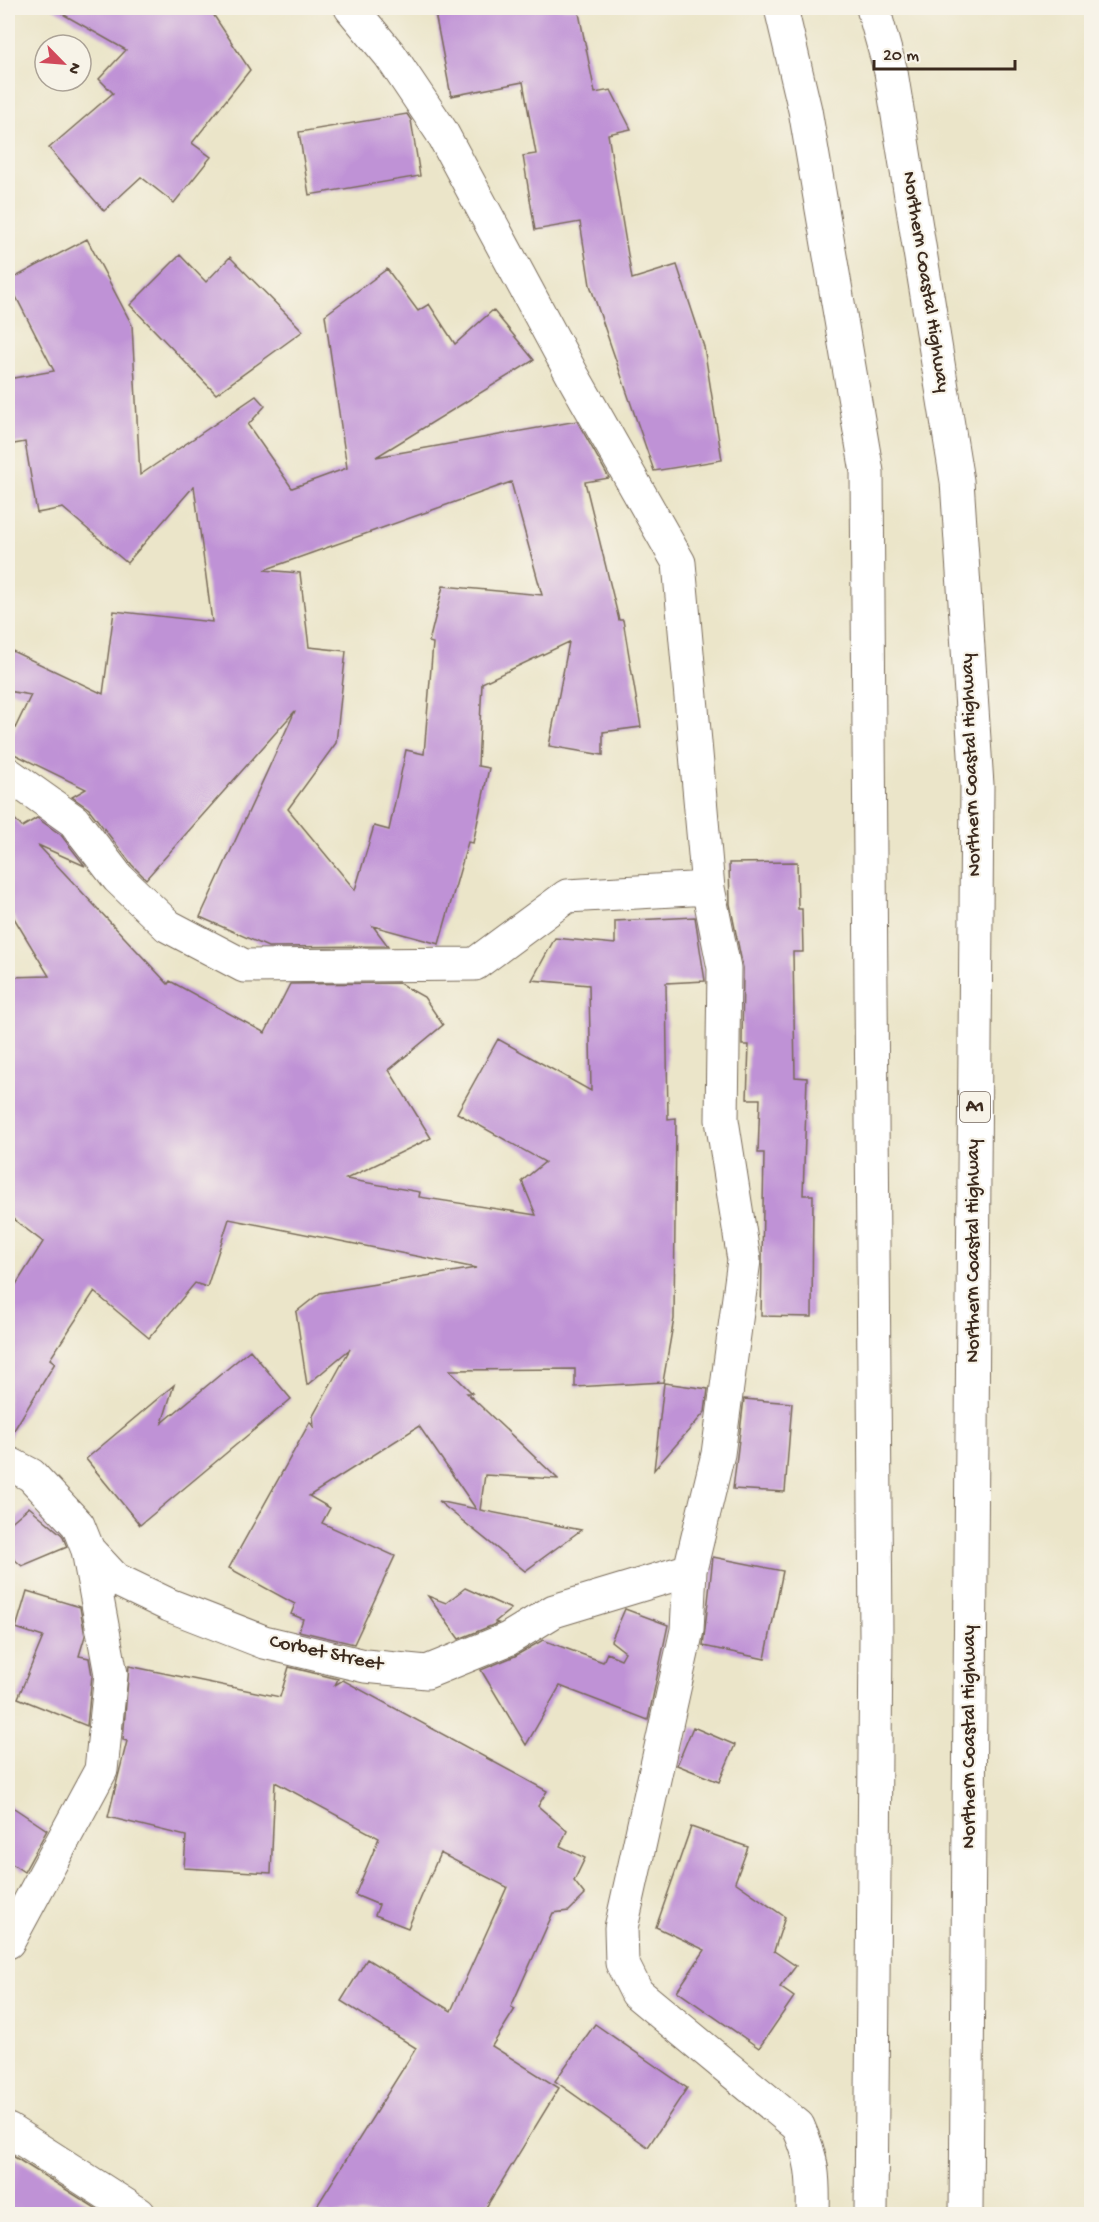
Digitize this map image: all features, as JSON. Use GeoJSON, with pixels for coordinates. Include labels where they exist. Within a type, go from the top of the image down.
{"type":"FeatureCollection","features":[{"type":"Feature","properties":{"kind":"main road"},"geometry":{"type":"LineString","coordinates":[[351,8],[390,55],[441,131],[574,378],[679,563],[708,888],[724,968],[722,1120],[744,1260],[718,1454],[690,1570],[687,1630],[621,1928],[622,1963],[637,1994],[798,2126],[810,2151],[814,2176],[813,2214]]}},
{"type":"Feature","properties":{"kind":"main road"},"geometry":{"type":"LineString","coordinates":[[781,8],[806,110],[867,472],[876,1635],[871,2214]]}},
{"type":"Feature","properties":{"kind":"main road","name":"Northern Coastal Highway"},"geometry":{"type":"LineString","coordinates":[[873,8],[891,72],[957,480],[977,785],[966,2214]]}},
{"type":"Feature","properties":{"kind":"main road"},"geometry":{"type":"LineString","coordinates":[[8,774],[74,821],[118,878],[168,926],[244,966],[475,964],[567,896],[708,888]]}},
{"type":"Feature","properties":{"kind":"main road","name":"Corbet Street"},"geometry":{"type":"LineString","coordinates":[[8,1463],[31,1475],[78,1525],[88,1550],[115,1579],[169,1605],[264,1642],[365,1666],[427,1672],[508,1639],[554,1611],[690,1570]]}},
{"type":"Feature","properties":{"kind":"main road"},"geometry":{"type":"LineString","coordinates":[[8,1942],[101,1770],[111,1674],[88,1550]]}},
{"type":"Feature","properties":{"kind":"main road"},"geometry":{"type":"LineString","coordinates":[[8,2130],[138,2214]]}},
{"type":"Feature","properties":{"kind":"building"},"geometry":{"type":"Polygon","coordinates":[[[52,8],[209,8],[250,70],[192,143],[211,157],[174,203],[141,177],[104,211],[49,148],[113,93],[99,79],[126,50],[52,8]]]}},
{"type":"Feature","properties":{"kind":"building"},"geometry":{"type":"Polygon","coordinates":[[[434,8],[578,8],[595,93],[611,90],[631,129],[608,134],[632,279],[677,265],[704,347],[722,460],[654,471],[590,285],[580,222],[535,230],[523,156],[536,154],[523,82],[451,96],[434,8]]]}},
{"type":"Feature","properties":{"kind":"building"},"geometry":{"type":"Polygon","coordinates":[[[407,114],[411,120],[420,176],[309,195],[299,132],[407,114]]]}},
{"type":"Feature","properties":{"kind":"building"},"geometry":{"type":"Polygon","coordinates":[[[87,239],[132,325],[140,475],[256,396],[265,406],[248,425],[292,488],[347,468],[325,315],[387,269],[418,311],[429,304],[455,344],[493,310],[534,360],[376,457],[577,421],[609,478],[585,482],[619,620],[623,620],[641,727],[603,732],[603,755],[549,746],[569,642],[482,683],[478,766],[489,768],[473,843],[468,842],[439,944],[373,926],[388,946],[268,947],[200,917],[295,711],[146,879],[132,865],[89,809],[72,797],[86,789],[8,751],[8,743],[31,695],[8,691],[8,649],[103,694],[114,611],[212,622],[194,486],[127,563],[63,508],[37,513],[25,442],[8,445],[8,379],[54,371],[8,281],[87,239]],[[511,482],[264,570],[300,573],[309,647],[346,651],[336,743],[288,809],[355,890],[374,826],[389,830],[406,750],[424,754],[433,643],[429,642],[443,586],[542,595],[511,482]]]}},
{"type":"Feature","properties":{"kind":"building"},"geometry":{"type":"Polygon","coordinates":[[[180,255],[206,282],[230,257],[303,331],[216,394],[130,305],[180,255]]]}},
{"type":"Feature","properties":{"kind":"building"},"geometry":{"type":"Polygon","coordinates":[[[8,812],[22,827],[37,818],[61,835],[85,866],[38,845],[168,984],[170,981],[265,1033],[290,984],[399,983],[424,997],[443,1025],[389,1070],[431,1138],[346,1179],[420,1192],[419,1197],[536,1215],[522,1181],[545,1162],[457,1113],[498,1039],[591,1091],[589,985],[532,980],[555,938],[615,944],[615,921],[695,917],[705,981],[666,983],[668,1119],[676,1118],[674,1319],[663,1382],[575,1387],[575,1369],[449,1370],[472,1393],[467,1393],[558,1479],[485,1475],[480,1510],[581,1530],[525,1571],[438,1501],[476,1509],[419,1426],[309,1496],[330,1508],[322,1523],[395,1556],[354,1644],[299,1631],[303,1619],[291,1614],[295,1604],[229,1568],[310,1422],[314,1428],[313,1416],[350,1349],[307,1385],[296,1312],[320,1293],[476,1268],[229,1219],[207,1287],[195,1283],[149,1338],[94,1292],[50,1359],[55,1363],[8,1440],[8,1297],[43,1242],[8,1215],[8,977],[49,976],[8,908],[8,812]]]}},
{"type":"Feature","properties":{"kind":"building"},"geometry":{"type":"Polygon","coordinates":[[[797,862],[798,909],[802,909],[803,952],[793,952],[795,1077],[807,1078],[803,1195],[813,1195],[812,1317],[761,1316],[764,1153],[758,1153],[760,1099],[747,1099],[749,1045],[742,1045],[743,968],[730,904],[729,863],[797,862]]]}},
{"type":"Feature","properties":{"kind":"building"},"geometry":{"type":"Polygon","coordinates":[[[250,1350],[291,1399],[140,1525],[86,1459],[174,1385],[162,1423],[250,1350]]]}},
{"type":"Feature","properties":{"kind":"building"},"geometry":{"type":"Polygon","coordinates":[[[664,1383],[708,1389],[705,1412],[654,1470],[664,1383]]]}},
{"type":"Feature","properties":{"kind":"building"},"geometry":{"type":"Polygon","coordinates":[[[744,1399],[792,1403],[785,1492],[733,1489],[744,1399]]]}},
{"type":"Feature","properties":{"kind":"building"},"geometry":{"type":"Polygon","coordinates":[[[29,1507],[62,1535],[67,1547],[22,1566],[8,1554],[8,1525],[29,1507]]]}},
{"type":"Feature","properties":{"kind":"building"},"geometry":{"type":"Polygon","coordinates":[[[713,1557],[783,1571],[765,1659],[703,1646],[713,1557]]]}},
{"type":"Feature","properties":{"kind":"building"},"geometry":{"type":"Polygon","coordinates":[[[465,1588],[511,1609],[495,1622],[498,1623],[459,1639],[428,1596],[446,1603],[465,1588]]]}},
{"type":"Feature","properties":{"kind":"building"},"geometry":{"type":"Polygon","coordinates":[[[27,1591],[80,1607],[85,1636],[79,1656],[89,1658],[92,1675],[87,1726],[18,1698],[43,1637],[16,1628],[27,1591]]]}},
{"type":"Feature","properties":{"kind":"building"},"geometry":{"type":"Polygon","coordinates":[[[625,1609],[668,1625],[648,1720],[560,1686],[526,1745],[481,1670],[515,1656],[543,1640],[603,1662],[607,1653],[621,1659],[625,1652],[611,1641],[625,1609]]]}},
{"type":"Feature","properties":{"kind":"building"},"geometry":{"type":"Polygon","coordinates":[[[129,1666],[280,1697],[289,1667],[338,1679],[335,1685],[343,1680],[547,1791],[538,1806],[567,1831],[560,1846],[585,1858],[574,1881],[585,1895],[569,1911],[553,1913],[511,2007],[515,2009],[492,2046],[559,2088],[482,2214],[312,2214],[416,2048],[341,2001],[367,1959],[451,2011],[507,1887],[440,1853],[408,1928],[375,1915],[379,1905],[355,1895],[379,1838],[275,1782],[271,1873],[184,1868],[186,1836],[108,1817],[127,1741],[123,1740],[129,1666]]]}},
{"type":"Feature","properties":{"kind":"building"},"geometry":{"type":"Polygon","coordinates":[[[693,1727],[735,1745],[719,1782],[677,1765],[693,1727]]]}},
{"type":"Feature","properties":{"kind":"building"},"geometry":{"type":"Polygon","coordinates":[[[8,1804],[47,1830],[24,1872],[8,1861],[8,1804]]]}},
{"type":"Feature","properties":{"kind":"building"},"geometry":{"type":"Polygon","coordinates":[[[691,1827],[748,1847],[735,1882],[785,1917],[774,1951],[796,1966],[780,1987],[794,1997],[759,2048],[677,1991],[705,1950],[656,1927],[691,1827]]]}},
{"type":"Feature","properties":{"kind":"building"},"geometry":{"type":"Polygon","coordinates":[[[595,2024],[687,2088],[648,2147],[555,2081],[595,2024]]]}},
{"type":"Feature","properties":{"kind":"building"},"geometry":{"type":"Polygon","coordinates":[[[8,2153],[105,2214],[8,2214],[8,2153]]]}}]}
